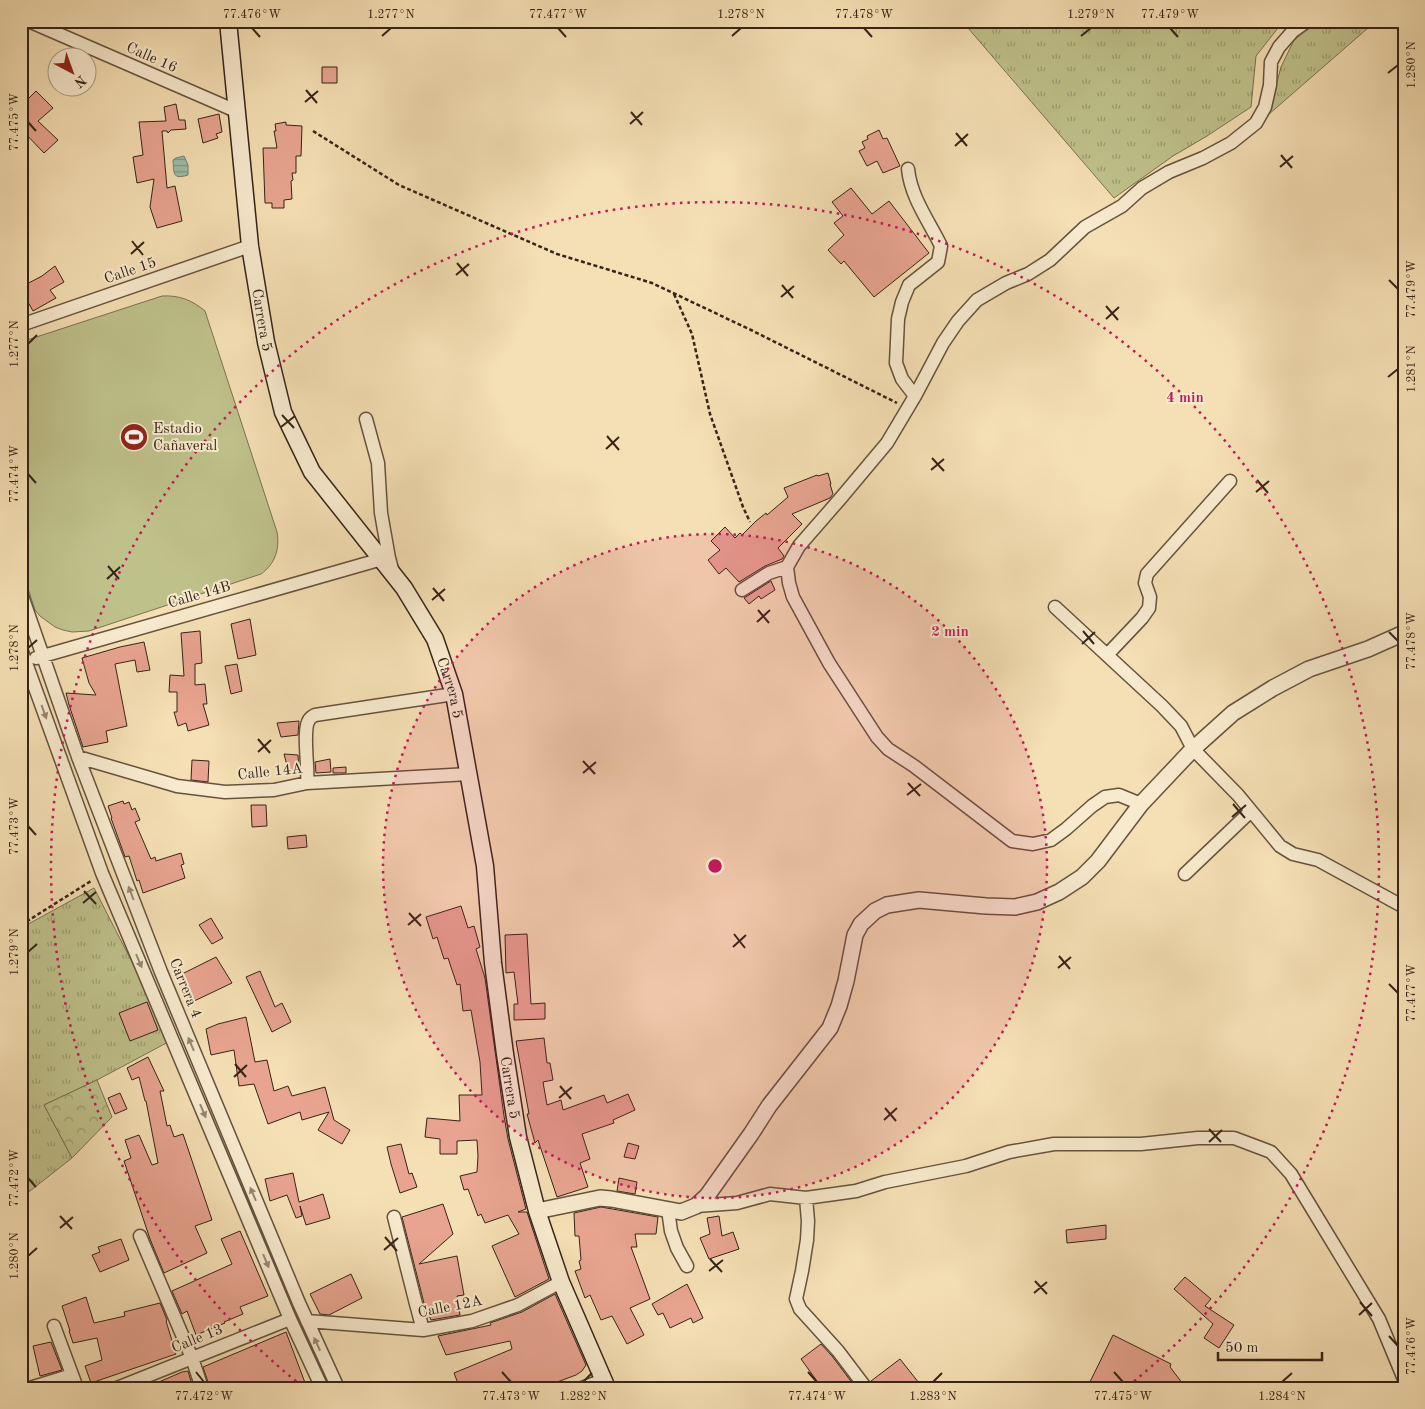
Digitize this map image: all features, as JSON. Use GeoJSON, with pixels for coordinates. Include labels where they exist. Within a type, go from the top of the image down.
{"type":"FeatureCollection","features":[{"type":"Feature","properties":{"kind":"main road","name":"Carrera 5"},"geometry":{"type":"LineString","coordinates":[[228,21],[250,246],[266,342],[283,412],[312,472],[404,588],[435,639],[454,694],[485,866],[493,963],[518,1137],[537,1211],[561,1282],[605,1384]]}},
{"type":"Feature","properties":{"kind":"street","name":"Calle 16"},"geometry":{"type":"LineString","coordinates":[[27,21],[236,111]]}},
{"type":"Feature","properties":{"kind":"street"},"geometry":{"type":"LineString","coordinates":[[1141,804],[1119,795],[1105,797],[1051,840],[1033,844],[1012,841],[914,766],[888,749],[877,737],[829,663],[794,597],[789,583],[787,567],[799,546],[886,443],[915,396],[942,342],[977,300],[1006,283],[1028,274],[1050,260],[1085,227],[1122,206],[1142,188],[1169,172],[1203,158],[1231,143],[1256,123],[1265,107],[1270,85],[1271,62],[1279,48],[1293,31],[1307,21]]}},
{"type":"Feature","properties":{"kind":"street"},"geometry":{"type":"LineString","coordinates":[[908,169],[909,182],[916,200],[941,246],[938,262],[909,285],[898,319],[896,363],[902,378],[915,396]]}},
{"type":"Feature","properties":{"kind":"street","name":"Calle 15"},"geometry":{"type":"LineString","coordinates":[[21,325],[250,246]]}},
{"type":"Feature","properties":{"kind":"street"},"geometry":{"type":"LineString","coordinates":[[366,419],[378,463],[381,513],[389,558],[395,577]]}},
{"type":"Feature","properties":{"kind":"street"},"geometry":{"type":"LineString","coordinates":[[1107,654],[1142,618],[1148,608],[1150,597],[1145,583],[1148,574],[1230,481]]}},
{"type":"Feature","properties":{"kind":"street","name":"Calle 14B"},"geometry":{"type":"LineString","coordinates":[[23,655],[43,656],[382,559]]}},
{"type":"Feature","properties":{"kind":"street"},"geometry":{"type":"LineString","coordinates":[[742,590],[769,573],[787,567]]}},
{"type":"Feature","properties":{"kind":"street","name":"Carrera 4"},"geometry":{"type":"LineString","coordinates":[[21,593],[78,757],[161,972],[307,1321],[338,1388]]}},
{"type":"Feature","properties":{"kind":"street"},"geometry":{"type":"LineString","coordinates":[[1055,607],[1107,654],[1181,726],[1193,749],[1238,795],[1280,846],[1293,854],[1318,860],[1404,908]]}},
{"type":"Feature","properties":{"kind":"street"},"geometry":{"type":"LineString","coordinates":[[696,1206],[716,1185],[769,1106],[830,1028],[846,981],[855,935],[861,924],[875,911],[887,905],[919,900],[1016,907],[1037,902],[1059,892],[1082,877],[1098,861],[1141,804],[1193,749],[1233,713],[1273,688],[1309,669],[1368,649],[1404,632]]}},
{"type":"Feature","properties":{"kind":"street"},"geometry":{"type":"LineString","coordinates":[[23,655],[102,873],[290,1318],[322,1388]]}},
{"type":"Feature","properties":{"kind":"street"},"geometry":{"type":"LineString","coordinates":[[307,783],[305,730],[309,719],[315,715],[454,694]]}},
{"type":"Feature","properties":{"kind":"street","name":"Calle 14A"},"geometry":{"type":"LineString","coordinates":[[78,757],[177,786],[225,792],[274,790],[307,783],[469,774]]}},
{"type":"Feature","properties":{"kind":"street"},"geometry":{"type":"LineString","coordinates":[[1185,874],[1251,811]]}},
{"type":"Feature","properties":{"kind":"street"},"geometry":{"type":"LineString","coordinates":[[537,1211],[600,1198],[681,1212],[696,1206],[737,1203],[770,1194],[806,1198],[856,1190],[893,1180],[966,1166],[1010,1152],[1054,1144],[1142,1144],[1198,1138],[1234,1138],[1271,1152],[1291,1174],[1379,1319],[1404,1379]]}},
{"type":"Feature","properties":{"kind":"street"},"geometry":{"type":"LineString","coordinates":[[806,1198],[807,1240],[796,1299],[800,1309],[838,1351],[866,1388]]}},
{"type":"Feature","properties":{"kind":"street"},"geometry":{"type":"LineString","coordinates":[[668,1210],[671,1231],[677,1248],[687,1266]]}},
{"type":"Feature","properties":{"kind":"street"},"geometry":{"type":"LineString","coordinates":[[394,1217],[423,1330]]}},
{"type":"Feature","properties":{"kind":"street"},"geometry":{"type":"LineString","coordinates":[[140,1236],[192,1358],[202,1388]]}},
{"type":"Feature","properties":{"kind":"street","name":"Calle 12A"},"geometry":{"type":"LineString","coordinates":[[307,1321],[423,1330],[472,1321],[518,1305],[561,1282]]}},
{"type":"Feature","properties":{"kind":"street","name":"Calle 13"},"geometry":{"type":"LineString","coordinates":[[117,1388],[290,1318]]}},
{"type":"Feature","properties":{"kind":"street"},"geometry":{"type":"LineString","coordinates":[[54,1326],[77,1388]]}},
{"type":"Feature","properties":{"kind":"street"},"geometry":{"type":"LineString","coordinates":[[30,1388],[72,1375]]}},
{"type":"Feature","properties":{"kind":"street"},"geometry":{"type":"LineString","coordinates":[[582,1388],[605,1384]]}},
{"type":"Feature","properties":{"kind":"path"},"geometry":{"type":"LineString","coordinates":[[313,131],[399,184],[444,205],[557,254],[652,283],[752,330],[908,408]]}},
{"type":"Feature","properties":{"kind":"path"},"geometry":{"type":"LineString","coordinates":[[673,293],[692,334],[710,414],[750,522]]}},
{"type":"Feature","properties":{"kind":"path"},"geometry":{"type":"LineString","coordinates":[[21,925],[102,873]]}},
{"type":"Feature","properties":{"kind":"green space"},"geometry":{"type":"Polygon","coordinates":[[[962,21],[1287,21],[1278,28],[1256,56],[1251,107],[1173,156],[1114,198],[962,21]]]}},
{"type":"Feature","properties":{"kind":"green space"},"geometry":{"type":"Polygon","coordinates":[[[1319,21],[1376,21],[1268,115],[1281,67],[1294,40],[1319,21]]]}},
{"type":"Feature","properties":{"kind":"green space","name":"Estadio Cañaveral"},"geometry":{"type":"Polygon","coordinates":[[[162,296],[174,296],[185,299],[205,311],[277,532],[277,550],[270,566],[261,574],[89,631],[72,632],[63,630],[55,627],[35,610],[21,567],[21,342],[162,296]]]}},
{"type":"Feature","properties":{"kind":"green space"},"geometry":{"type":"Polygon","coordinates":[[[94,888],[172,1040],[97,1080],[44,1105],[72,1158],[21,1198],[21,928],[94,888]]]}},
{"type":"Feature","properties":{"kind":"green space"},"geometry":{"type":"Polygon","coordinates":[[[97,1080],[112,1117],[72,1158],[44,1105],[97,1080]]]}},
{"type":"Feature","properties":{"kind":"shaded area"},"geometry":{"type":"Polygon","coordinates":[[[184,156],[188,165],[188,175],[179,177],[174,172],[173,160],[184,156]]]}},
{"type":"Feature","properties":{"kind":"building"},"geometry":{"type":"Polygon","coordinates":[[[322,67],[337,67],[337,83],[322,83],[322,67]]]}},
{"type":"Feature","properties":{"kind":"building"},"geometry":{"type":"Polygon","coordinates":[[[36,91],[53,108],[38,121],[58,140],[44,153],[21,129],[21,112],[28,106],[27,100],[36,91]]]}},
{"type":"Feature","properties":{"kind":"building"},"geometry":{"type":"Polygon","coordinates":[[[176,104],[179,120],[185,120],[186,129],[171,130],[168,133],[167,131],[162,131],[167,188],[175,186],[182,221],[157,228],[150,207],[154,179],[137,183],[133,157],[143,155],[139,122],[166,121],[164,107],[176,104]]]}},
{"type":"Feature","properties":{"kind":"building"},"geometry":{"type":"Polygon","coordinates":[[[219,114],[222,132],[216,134],[218,138],[203,143],[198,119],[219,114]]]}},
{"type":"Feature","properties":{"kind":"building"},"geometry":{"type":"Polygon","coordinates":[[[286,122],[286,125],[302,126],[301,156],[296,156],[296,173],[292,173],[292,199],[284,200],[284,208],[272,208],[272,203],[265,203],[263,148],[277,148],[274,131],[276,131],[275,124],[286,122]]]}},
{"type":"Feature","properties":{"kind":"building"},"geometry":{"type":"Polygon","coordinates":[[[879,130],[883,139],[887,138],[900,166],[883,173],[877,161],[867,166],[859,151],[865,148],[862,142],[868,139],[867,136],[879,130]]]}},
{"type":"Feature","properties":{"kind":"building"},"geometry":{"type":"Polygon","coordinates":[[[851,188],[872,214],[889,201],[929,253],[874,297],[844,261],[841,264],[828,250],[844,235],[834,223],[843,216],[832,202],[851,188]]]}},
{"type":"Feature","properties":{"kind":"building"},"geometry":{"type":"Polygon","coordinates":[[[55,266],[64,282],[50,290],[56,298],[33,311],[21,287],[42,276],[55,266]]]}},
{"type":"Feature","properties":{"kind":"building"},"geometry":{"type":"Polygon","coordinates":[[[828,473],[833,494],[830,498],[792,514],[802,524],[778,548],[784,556],[782,559],[765,566],[739,582],[726,568],[719,574],[708,560],[720,550],[711,541],[725,527],[735,538],[740,533],[742,535],[756,521],[766,513],[767,515],[788,497],[784,488],[817,475],[828,473]]]}},
{"type":"Feature","properties":{"kind":"building"},"geometry":{"type":"Polygon","coordinates":[[[771,581],[775,590],[761,599],[759,596],[749,604],[744,598],[771,581]]]}},
{"type":"Feature","properties":{"kind":"building"},"geometry":{"type":"Polygon","coordinates":[[[250,619],[256,655],[238,659],[231,624],[250,619]]]}},
{"type":"Feature","properties":{"kind":"building"},"geometry":{"type":"Polygon","coordinates":[[[200,631],[202,663],[195,664],[195,685],[205,684],[207,704],[203,704],[209,725],[188,731],[186,723],[178,726],[174,712],[177,712],[177,692],[169,692],[170,675],[184,676],[181,633],[200,631]]]}},
{"type":"Feature","properties":{"kind":"building"},"geometry":{"type":"Polygon","coordinates":[[[144,642],[150,670],[137,672],[135,660],[115,664],[127,726],[106,731],[108,742],[83,747],[66,693],[96,695],[89,683],[82,658],[144,642]]]}},
{"type":"Feature","properties":{"kind":"building"},"geometry":{"type":"Polygon","coordinates":[[[237,664],[242,691],[231,694],[225,666],[237,664]]]}},
{"type":"Feature","properties":{"kind":"building"},"geometry":{"type":"Polygon","coordinates":[[[299,721],[298,735],[281,737],[277,723],[299,721]]]}},
{"type":"Feature","properties":{"kind":"building"},"geometry":{"type":"Polygon","coordinates":[[[284,754],[298,755],[299,773],[289,773],[284,754]]]}},
{"type":"Feature","properties":{"kind":"building"},"geometry":{"type":"Polygon","coordinates":[[[330,759],[331,772],[316,773],[315,762],[330,759]]]}},
{"type":"Feature","properties":{"kind":"building"},"geometry":{"type":"Polygon","coordinates":[[[192,760],[209,761],[208,782],[191,780],[192,760]]]}},
{"type":"Feature","properties":{"kind":"building"},"geometry":{"type":"Polygon","coordinates":[[[346,767],[346,773],[333,773],[333,768],[346,767]]]}},
{"type":"Feature","properties":{"kind":"building"},"geometry":{"type":"Polygon","coordinates":[[[123,801],[124,804],[129,802],[132,810],[135,808],[140,820],[135,822],[151,859],[155,857],[156,861],[181,853],[184,864],[181,865],[185,878],[143,893],[129,856],[125,857],[108,806],[123,801]]]}},
{"type":"Feature","properties":{"kind":"building"},"geometry":{"type":"Polygon","coordinates":[[[251,805],[266,805],[267,826],[252,827],[251,805]]]}},
{"type":"Feature","properties":{"kind":"building"},"geometry":{"type":"Polygon","coordinates":[[[306,835],[307,847],[288,849],[287,837],[306,835]]]}},
{"type":"Feature","properties":{"kind":"building"},"geometry":{"type":"Polygon","coordinates":[[[461,906],[468,928],[474,926],[480,947],[476,949],[485,978],[508,1139],[526,1209],[518,1212],[527,1212],[549,1279],[515,1297],[492,1246],[519,1234],[508,1215],[485,1223],[481,1214],[478,1216],[468,1189],[464,1190],[460,1176],[477,1172],[477,1140],[457,1141],[457,1154],[440,1154],[440,1139],[425,1137],[427,1118],[460,1121],[459,1095],[482,1095],[480,1062],[471,1010],[463,1011],[460,984],[457,985],[448,958],[444,959],[437,937],[433,939],[426,917],[461,906]]]}},
{"type":"Feature","properties":{"kind":"building"},"geometry":{"type":"Polygon","coordinates":[[[211,918],[223,938],[212,944],[199,925],[211,918]]]}},
{"type":"Feature","properties":{"kind":"building"},"geometry":{"type":"Polygon","coordinates":[[[527,934],[531,1004],[545,1003],[545,1019],[514,1020],[514,1004],[518,1004],[514,972],[506,973],[505,935],[527,934]]]}},
{"type":"Feature","properties":{"kind":"building"},"geometry":{"type":"Polygon","coordinates":[[[216,957],[232,983],[190,1003],[176,977],[216,957]]]}},
{"type":"Feature","properties":{"kind":"building"},"geometry":{"type":"Polygon","coordinates":[[[260,971],[275,1007],[282,1003],[291,1022],[272,1032],[246,977],[260,971]]]}},
{"type":"Feature","properties":{"kind":"building"},"geometry":{"type":"Polygon","coordinates":[[[147,1002],[158,1030],[130,1041],[119,1013],[147,1002]]]}},
{"type":"Feature","properties":{"kind":"building"},"geometry":{"type":"Polygon","coordinates":[[[246,1017],[255,1062],[267,1060],[274,1091],[288,1086],[292,1096],[325,1087],[334,1120],[350,1130],[342,1144],[318,1130],[329,1112],[302,1120],[300,1112],[268,1124],[254,1084],[239,1086],[234,1050],[211,1055],[206,1029],[246,1017]]]}},
{"type":"Feature","properties":{"kind":"building"},"geometry":{"type":"Polygon","coordinates":[[[544,1038],[547,1063],[550,1063],[553,1080],[543,1082],[547,1105],[561,1100],[563,1110],[604,1095],[607,1103],[628,1094],[635,1110],[613,1120],[614,1123],[582,1134],[590,1159],[580,1163],[588,1187],[557,1197],[538,1140],[535,1143],[527,1114],[529,1114],[516,1041],[544,1038]]]}},
{"type":"Feature","properties":{"kind":"building"},"geometry":{"type":"Polygon","coordinates":[[[148,1057],[164,1091],[160,1091],[167,1126],[170,1125],[174,1137],[183,1134],[212,1220],[195,1226],[207,1253],[164,1273],[150,1239],[124,1161],[131,1158],[125,1140],[139,1135],[152,1165],[158,1163],[146,1101],[139,1077],[132,1080],[127,1068],[148,1057]]]}},
{"type":"Feature","properties":{"kind":"building"},"geometry":{"type":"Polygon","coordinates":[[[120,1093],[127,1109],[115,1114],[108,1098],[120,1093]]]}},
{"type":"Feature","properties":{"kind":"building"},"geometry":{"type":"Polygon","coordinates":[[[628,1143],[639,1146],[635,1159],[624,1157],[628,1143]]]}},
{"type":"Feature","properties":{"kind":"building"},"geometry":{"type":"Polygon","coordinates":[[[401,1144],[409,1174],[412,1173],[417,1187],[400,1193],[387,1147],[401,1144]]]}},
{"type":"Feature","properties":{"kind":"building"},"geometry":{"type":"Polygon","coordinates":[[[293,1173],[299,1202],[323,1194],[330,1218],[306,1225],[300,1206],[302,1216],[296,1218],[287,1195],[270,1201],[265,1179],[293,1173]]]}},
{"type":"Feature","properties":{"kind":"building"},"geometry":{"type":"Polygon","coordinates":[[[619,1178],[637,1182],[635,1194],[617,1191],[619,1178]]]}},
{"type":"Feature","properties":{"kind":"building"},"geometry":{"type":"Polygon","coordinates":[[[443,1204],[453,1234],[419,1264],[457,1256],[464,1295],[457,1296],[460,1315],[431,1320],[425,1307],[402,1217],[443,1204]]]}},
{"type":"Feature","properties":{"kind":"building"},"geometry":{"type":"Polygon","coordinates":[[[601,1207],[658,1217],[656,1234],[635,1234],[637,1247],[631,1247],[650,1299],[630,1308],[644,1335],[627,1344],[612,1316],[601,1320],[590,1295],[585,1298],[575,1271],[581,1269],[579,1261],[581,1260],[579,1236],[575,1236],[574,1213],[601,1207]]]}},
{"type":"Feature","properties":{"kind":"building"},"geometry":{"type":"Polygon","coordinates":[[[719,1216],[722,1236],[733,1232],[739,1249],[709,1259],[700,1238],[710,1234],[707,1218],[719,1216]]]}},
{"type":"Feature","properties":{"kind":"building"},"geometry":{"type":"Polygon","coordinates":[[[1106,1225],[1106,1239],[1067,1243],[1066,1230],[1106,1225]]]}},
{"type":"Feature","properties":{"kind":"building"},"geometry":{"type":"Polygon","coordinates":[[[240,1231],[268,1296],[240,1307],[243,1314],[196,1335],[187,1311],[182,1314],[172,1291],[232,1264],[221,1239],[240,1231]]]}},
{"type":"Feature","properties":{"kind":"building"},"geometry":{"type":"Polygon","coordinates":[[[121,1239],[129,1260],[100,1272],[92,1255],[100,1252],[98,1247],[121,1239]]]}},
{"type":"Feature","properties":{"kind":"building"},"geometry":{"type":"Polygon","coordinates":[[[351,1274],[362,1298],[329,1315],[320,1314],[310,1294],[351,1274]]]}},
{"type":"Feature","properties":{"kind":"building"},"geometry":{"type":"Polygon","coordinates":[[[1185,1277],[1211,1299],[1205,1306],[1234,1325],[1219,1348],[1204,1338],[1213,1324],[1174,1289],[1185,1277]]]}},
{"type":"Feature","properties":{"kind":"building"},"geometry":{"type":"Polygon","coordinates":[[[687,1284],[703,1318],[693,1323],[691,1318],[670,1328],[663,1313],[658,1315],[652,1304],[687,1284]]]}},
{"type":"Feature","properties":{"kind":"building"},"geometry":{"type":"Polygon","coordinates":[[[555,1294],[586,1365],[582,1371],[541,1388],[467,1388],[465,1384],[459,1386],[454,1373],[512,1349],[510,1341],[446,1355],[438,1336],[491,1325],[490,1323],[522,1312],[555,1294]]]}},
{"type":"Feature","properties":{"kind":"building"},"geometry":{"type":"Polygon","coordinates":[[[86,1297],[94,1323],[125,1316],[124,1312],[160,1303],[167,1320],[176,1354],[91,1383],[85,1366],[102,1360],[97,1338],[73,1343],[62,1306],[86,1297]]]}},
{"type":"Feature","properties":{"kind":"building"},"geometry":{"type":"Polygon","coordinates":[[[286,1332],[307,1388],[210,1388],[203,1367],[286,1332]]]}},
{"type":"Feature","properties":{"kind":"building"},"geometry":{"type":"Polygon","coordinates":[[[1113,1335],[1171,1364],[1170,1367],[1186,1388],[1087,1388],[1113,1335]]]}},
{"type":"Feature","properties":{"kind":"building"},"geometry":{"type":"Polygon","coordinates":[[[51,1342],[62,1370],[40,1376],[33,1346],[51,1342]]]}},
{"type":"Feature","properties":{"kind":"building"},"geometry":{"type":"Polygon","coordinates":[[[821,1344],[856,1388],[822,1388],[801,1359],[821,1344]]]}},
{"type":"Feature","properties":{"kind":"building"},"geometry":{"type":"Polygon","coordinates":[[[900,1359],[923,1388],[874,1388],[871,1381],[900,1359]]]}},
{"type":"Feature","properties":{"kind":"building"},"geometry":{"type":"Polygon","coordinates":[[[188,1371],[193,1388],[145,1388],[182,1372],[188,1371]]]}},
{"type":"Feature","properties":{"kind":"place","name":"Estadio Cañaveral"},"geometry":{"type":"Point","coordinates":[134,437]}}]}
